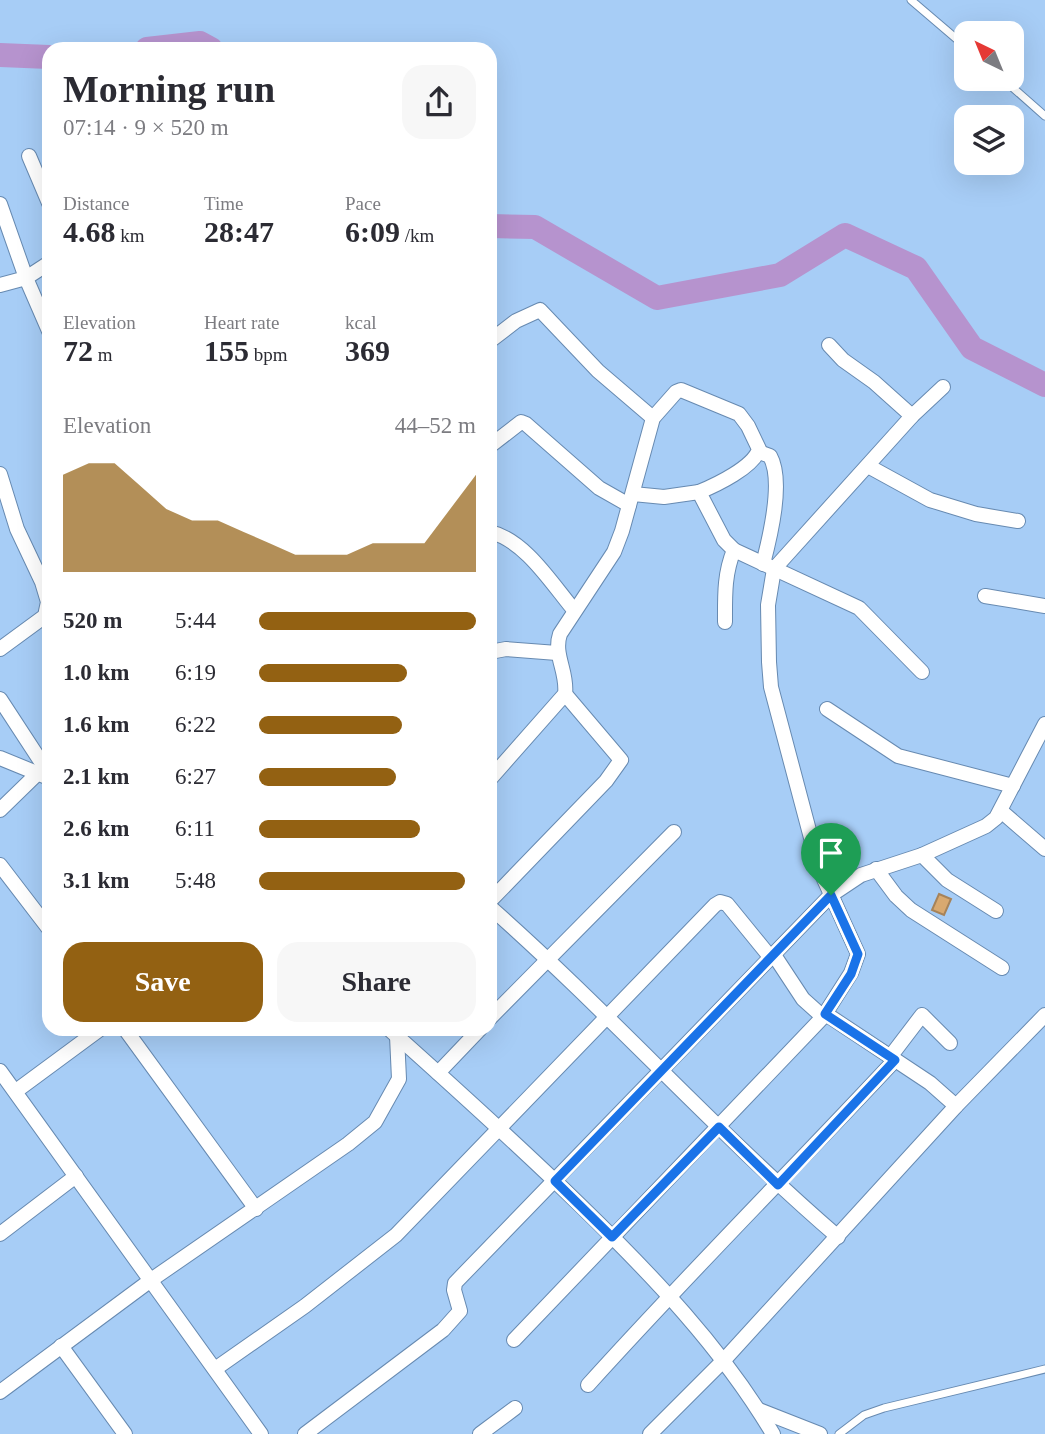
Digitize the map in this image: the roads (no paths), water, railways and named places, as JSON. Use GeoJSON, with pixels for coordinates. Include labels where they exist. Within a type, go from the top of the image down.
{"type":"FeatureCollection","features":[{"type":"Feature","properties":{"kind":"street"},"geometry":{"type":"LineString","coordinates":[[29,156],[42,187]]}},
{"type":"Feature","properties":{"kind":"street"},"geometry":{"type":"LineString","coordinates":[[0,204],[42,315]]}},
{"type":"Feature","properties":{"kind":"street"},"geometry":{"type":"LineString","coordinates":[[0,285],[26,278],[42,268]]}},
{"type":"Feature","properties":{"kind":"street"},"geometry":{"type":"LineString","coordinates":[[497,336],[516,321],[540,310],[598,371],[653,418]]}},
{"type":"Feature","properties":{"kind":"street"},"geometry":{"type":"LineString","coordinates":[[830,345],[843,360],[874,382],[912,416]]}},
{"type":"Feature","properties":{"kind":"street"},"geometry":{"type":"LineString","coordinates":[[768,566],[943,387]]}},
{"type":"Feature","properties":{"kind":"street"},"geometry":{"type":"LineString","coordinates":[[497,771],[565,694],[567,677],[557,653],[557,642],[574,611],[614,552],[653,418],[676,393],[686,391],[739,414],[754,437],[759,452]]}},
{"type":"Feature","properties":{"kind":"street"},"geometry":{"type":"LineString","coordinates":[[497,440],[513,426],[521,422],[526,424],[599,488],[631,500],[699,492],[720,484],[759,452]]}},
{"type":"Feature","properties":{"kind":"street"},"geometry":{"type":"LineString","coordinates":[[514,1340],[825,1015],[851,974],[858,954],[814,851],[771,687],[768,566],[775,518],[774,464],[770,456],[759,452]]}},
{"type":"Feature","properties":{"kind":"street"},"geometry":{"type":"LineString","coordinates":[[867,466],[930,500],[1018,521]]}},
{"type":"Feature","properties":{"kind":"street"},"geometry":{"type":"LineString","coordinates":[[0,474],[17,529],[42,580]]}},
{"type":"Feature","properties":{"kind":"street"},"geometry":{"type":"LineString","coordinates":[[699,492],[724,540],[734,550],[859,608],[870,616],[922,672]]}},
{"type":"Feature","properties":{"kind":"street"},"geometry":{"type":"LineString","coordinates":[[497,535],[511,540],[523,550],[574,611]]}},
{"type":"Feature","properties":{"kind":"street"},"geometry":{"type":"LineString","coordinates":[[725,622],[724,590],[734,550]]}},
{"type":"Feature","properties":{"kind":"street"},"geometry":{"type":"LineString","coordinates":[[985,596],[1045,606]]}},
{"type":"Feature","properties":{"kind":"street"},"geometry":{"type":"LineString","coordinates":[[0,649],[42,618]]}},
{"type":"Feature","properties":{"kind":"street"},"geometry":{"type":"LineString","coordinates":[[497,651],[557,653]]}},
{"type":"Feature","properties":{"kind":"street"},"geometry":{"type":"LineString","coordinates":[[497,894],[606,781],[621,760],[565,694]]}},
{"type":"Feature","properties":{"kind":"street"},"geometry":{"type":"LineString","coordinates":[[0,699],[42,770]]}},
{"type":"Feature","properties":{"kind":"street"},"geometry":{"type":"LineString","coordinates":[[827,709],[898,756],[1013,786]]}},
{"type":"Feature","properties":{"kind":"street"},"geometry":{"type":"LineString","coordinates":[[305,1434],[443,1330],[456,1317],[460,1311],[454,1290],[456,1283],[831,895],[854,879],[876,869],[922,855],[986,826],[1001,811],[1045,724]]}},
{"type":"Feature","properties":{"kind":"street"},"geometry":{"type":"LineString","coordinates":[[0,758],[42,774]]}},
{"type":"Feature","properties":{"kind":"street"},"geometry":{"type":"LineString","coordinates":[[0,810],[42,777]]}},
{"type":"Feature","properties":{"kind":"street"},"geometry":{"type":"LineString","coordinates":[[1001,811],[1045,849]]}},
{"type":"Feature","properties":{"kind":"street"},"geometry":{"type":"LineString","coordinates":[[497,1011],[674,832]]}},
{"type":"Feature","properties":{"kind":"street"},"geometry":{"type":"LineString","coordinates":[[922,855],[947,880],[996,911]]}},
{"type":"Feature","properties":{"kind":"street"},"geometry":{"type":"LineString","coordinates":[[0,865],[42,920]]}},
{"type":"Feature","properties":{"kind":"street"},"geometry":{"type":"LineString","coordinates":[[876,869],[896,897],[911,910],[1002,968]]}},
{"type":"Feature","properties":{"kind":"street"},"geometry":{"type":"LineString","coordinates":[[215,1369],[305,1306],[396,1235],[720,902],[727,904],[803,999],[929,1083],[956,1106]]}},
{"type":"Feature","properties":{"kind":"street"},"geometry":{"type":"LineString","coordinates":[[497,913],[548,958],[778,1185],[838,1237]]}},
{"type":"Feature","properties":{"kind":"street"},"geometry":{"type":"LineString","coordinates":[[588,1385],[668,1295],[778,1185],[892,1058],[922,1015],[950,1043]]}},
{"type":"Feature","properties":{"kind":"street"},"geometry":{"type":"LineString","coordinates":[[650,1434],[724,1360],[956,1106],[1045,1015]]}},
{"type":"Feature","properties":{"kind":"street"},"geometry":{"type":"LineString","coordinates":[[16,1091],[91,1036]]}},
{"type":"Feature","properties":{"kind":"street"},"geometry":{"type":"LineString","coordinates":[[130,1036],[256,1209]]}},
{"type":"Feature","properties":{"kind":"street"},"geometry":{"type":"LineString","coordinates":[[0,1392],[151,1280],[256,1209],[375,1122],[399,1079],[394,1036]]}},
{"type":"Feature","properties":{"kind":"street"},"geometry":{"type":"LineString","coordinates":[[397,1036],[555,1181],[668,1295],[724,1360],[759,1410],[772,1434]]}},
{"type":"Feature","properties":{"kind":"street"},"geometry":{"type":"LineString","coordinates":[[438,1073],[473,1036]]}},
{"type":"Feature","properties":{"kind":"street"},"geometry":{"type":"LineString","coordinates":[[0,1070],[261,1434]]}},
{"type":"Feature","properties":{"kind":"street"},"geometry":{"type":"LineString","coordinates":[[0,1234],[76,1176]]}},
{"type":"Feature","properties":{"kind":"street"},"geometry":{"type":"LineString","coordinates":[[61,1346],[125,1434]]}},
{"type":"Feature","properties":{"kind":"street"},"geometry":{"type":"LineString","coordinates":[[480,1434],[515,1408]]}},
{"type":"Feature","properties":{"kind":"street"},"geometry":{"type":"LineString","coordinates":[[759,1410],[820,1434]]}},
{"type":"Feature","properties":{"kind":"lane"},"geometry":{"type":"LineString","coordinates":[[911,0],[954,37]]}},
{"type":"Feature","properties":{"kind":"lane"},"geometry":{"type":"LineString","coordinates":[[1017,91],[1045,116]]}},
{"type":"Feature","properties":{"kind":"lane"},"geometry":{"type":"LineString","coordinates":[[839,1434],[864,1415],[884,1408],[1045,1369]]}},
{"type":"Feature","properties":{"kind":"waterway"},"geometry":{"type":"LineString","coordinates":[[0,55],[42,57]]}},
{"type":"Feature","properties":{"kind":"waterway"},"geometry":{"type":"LineString","coordinates":[[497,226],[535,227],[657,298],[780,275],[845,235],[916,268],[972,348],[1045,385]]}}]}
